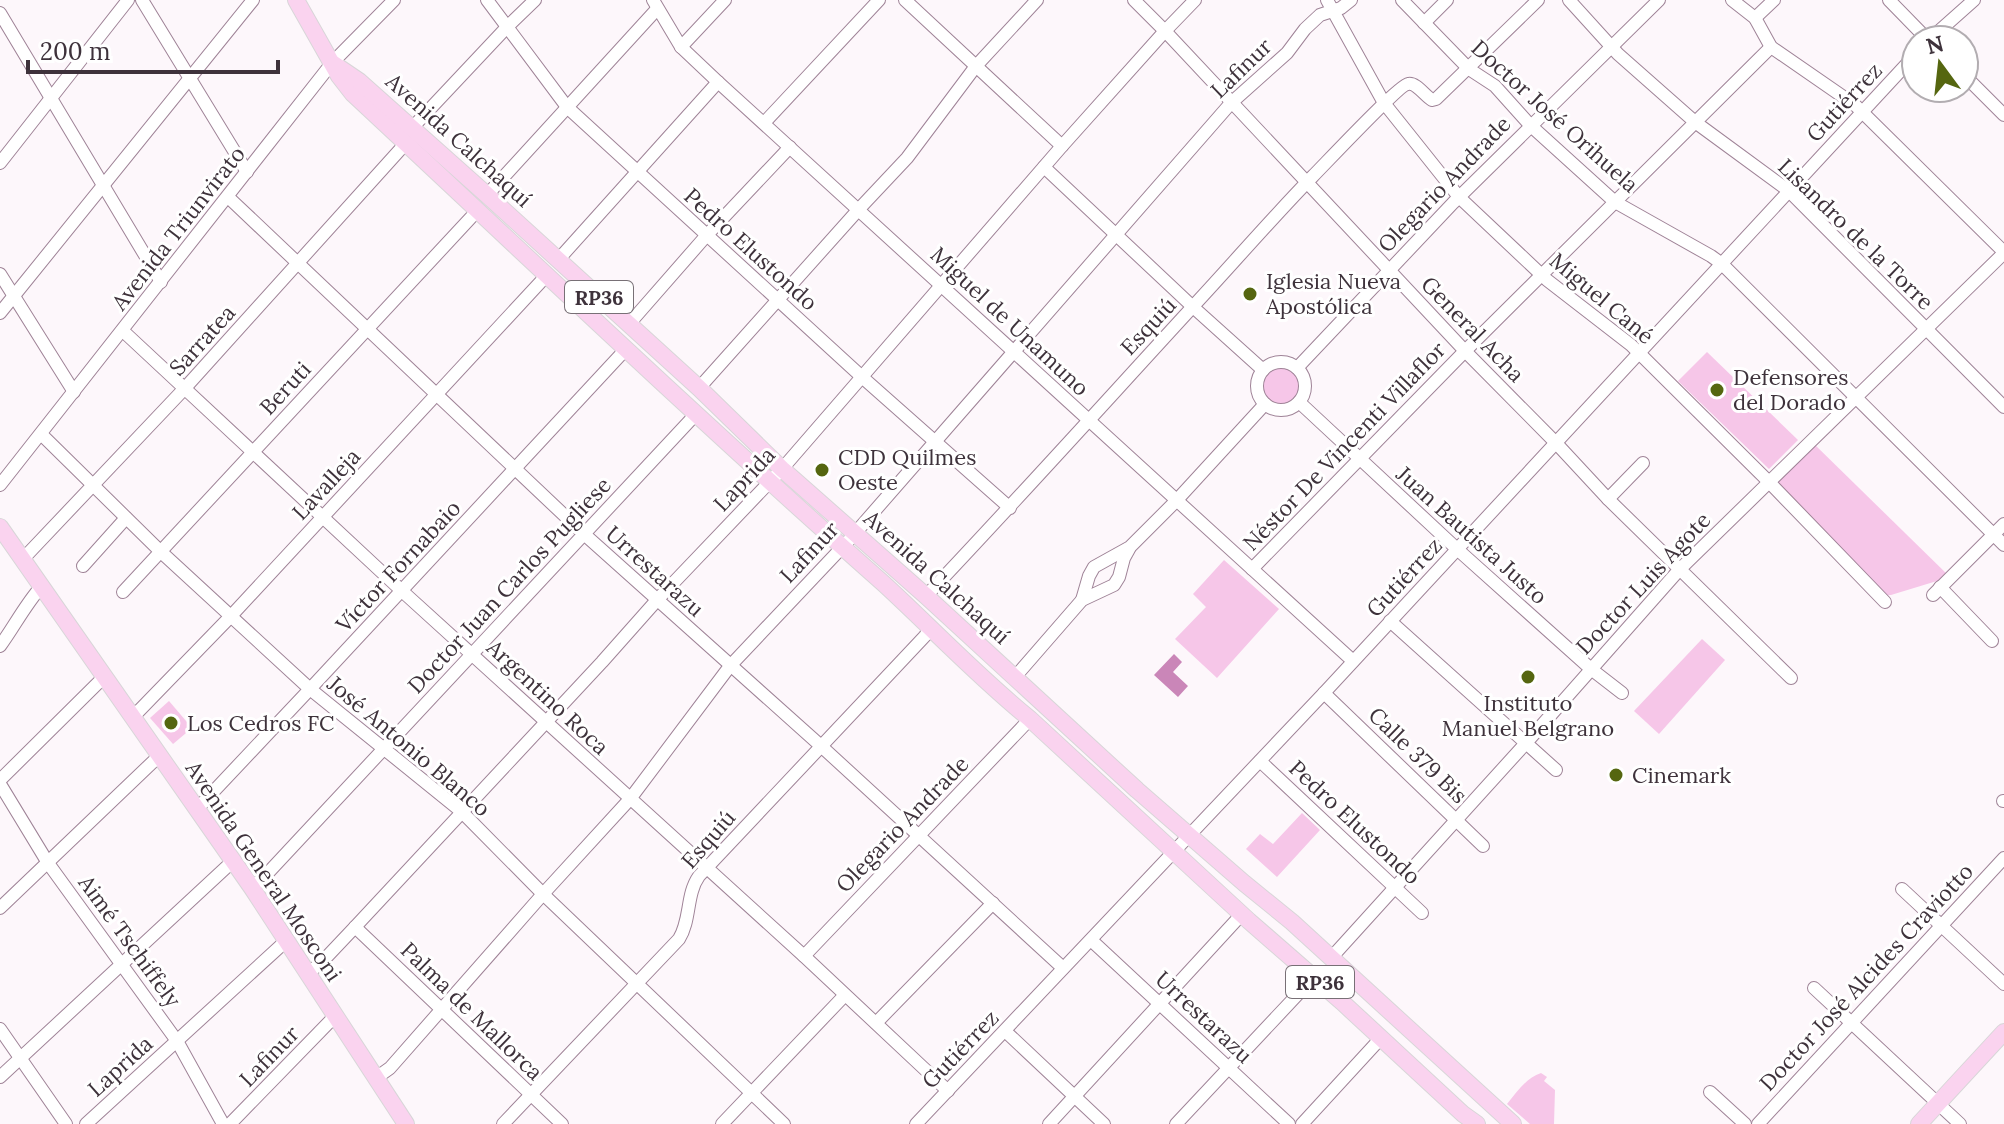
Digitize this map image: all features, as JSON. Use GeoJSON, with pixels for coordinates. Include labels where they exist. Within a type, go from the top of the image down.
{"type":"FeatureCollection","features":[{"type":"Feature","properties":{"kind":"main road","name":"Avenida Calchaquí"},"geometry":{"type":"LineString","coordinates":[[296,0],[332,63],[359,81],[477,211],[842,547],[928,631],[1174,851],[1376,1043],[1471,1121]]}},
{"type":"Feature","properties":{"kind":"main road","name":"Avenida Calchaquí"},"geometry":{"type":"LineString","coordinates":[[409,136],[487,195],[699,388],[782,469],[1189,835],[1292,922],[1513,1124]]}},
{"type":"Feature","properties":{"kind":"main road","name":"Avenida General Mosconi"},"geometry":{"type":"LineString","coordinates":[[0,527],[252,888],[406,1124]]}},
{"type":"Feature","properties":{"kind":"main road"},"geometry":{"type":"LineString","coordinates":[[1919,1124],[2004,1032]]}},
{"type":"Feature","properties":{"kind":"street"},"geometry":{"type":"LineString","coordinates":[[0,163],[128,0]]}},
{"type":"Feature","properties":{"kind":"street"},"geometry":{"type":"LineString","coordinates":[[142,0],[247,172]]}},
{"type":"Feature","properties":{"kind":"street"},"geometry":{"type":"LineString","coordinates":[[0,313],[253,0]]}},
{"type":"Feature","properties":{"kind":"street","name":"Avenida Triunvirato"},"geometry":{"type":"LineString","coordinates":[[0,485],[332,63],[394,0]]}},
{"type":"Feature","properties":{"kind":"street","name":"Pedro Elustondo"},"geometry":{"type":"LineString","coordinates":[[487,0],[567,107],[1010,508]]}},
{"type":"Feature","properties":{"kind":"street","name":"Sarratea"},"geometry":{"type":"LineString","coordinates":[[22,560],[185,388],[507,27],[535,0]]}},
{"type":"Feature","properties":{"kind":"street"},"geometry":{"type":"LineString","coordinates":[[681,47],[725,0]]}},
{"type":"Feature","properties":{"kind":"street"},"geometry":{"type":"LineString","coordinates":[[905,0],[1062,146]]}},
{"type":"Feature","properties":{"kind":"street"},"geometry":{"type":"LineString","coordinates":[[699,388],[907,158],[976,66],[1037,0]]}},
{"type":"Feature","properties":{"kind":"street","name":"General Acha"},"geometry":{"type":"LineString","coordinates":[[1134,0],[1608,499],[1791,678]]}},
{"type":"Feature","properties":{"kind":"street","name":"Laprida"},"geometry":{"type":"LineString","coordinates":[[308,973],[355,927],[782,469],[1062,146],[1195,0]]}},
{"type":"Feature","properties":{"kind":"street","name":"Lafinur"},"geometry":{"type":"LineString","coordinates":[[376,1078],[390,1068],[630,799],[730,666],[855,533],[1231,103],[1287,53],[1309,24],[1329,5],[1341,8],[1351,0]]}},
{"type":"Feature","properties":{"kind":"street","name":"Doctor José Orihuela"},"geometry":{"type":"LineString","coordinates":[[1402,0],[1469,69],[1495,86],[1530,125],[1615,202],[1722,264],[2004,545]]}},
{"type":"Feature","properties":{"kind":"street"},"geometry":{"type":"LineString","coordinates":[[1424,23],[1447,0]]}},
{"type":"Feature","properties":{"kind":"street"},"geometry":{"type":"LineString","coordinates":[[1469,69],[1538,0]]}},
{"type":"Feature","properties":{"kind":"street","name":"Lisandro de la Torre"},"geometry":{"type":"LineString","coordinates":[[1569,0],[1611,48],[1695,122],[1789,191],[2004,407]]}},
{"type":"Feature","properties":{"kind":"street","name":"Olegario Andrade"},"geometry":{"type":"LineString","coordinates":[[1297,368],[1459,197],[1659,0]]}},
{"type":"Feature","properties":{"kind":"street"},"geometry":{"type":"LineString","coordinates":[[1732,0],[1755,18],[1771,47],[1861,111],[2004,252]]}},
{"type":"Feature","properties":{"kind":"street"},"geometry":{"type":"LineString","coordinates":[[1755,18],[1774,0]]}},
{"type":"Feature","properties":{"kind":"street"},"geometry":{"type":"LineString","coordinates":[[1889,0],[1912,24]]}},
{"type":"Feature","properties":{"kind":"street"},"geometry":{"type":"LineString","coordinates":[[1946,24],[1974,0]]}},
{"type":"Feature","properties":{"kind":"street"},"geometry":{"type":"LineString","coordinates":[[764,123],[871,3]]}},
{"type":"Feature","properties":{"kind":"street"},"geometry":{"type":"LineString","coordinates":[[487,195],[655,4]]}},
{"type":"Feature","properties":{"kind":"street","name":"Miguel de Unamuno"},"geometry":{"type":"LineString","coordinates":[[655,4],[681,47],[718,82],[1353,661]]}},
{"type":"Feature","properties":{"kind":"street","name":"Miguel Cané"},"geometry":{"type":"LineString","coordinates":[[1329,5],[1384,103],[1459,197],[1541,275],[1639,353],[1885,602]]}},
{"type":"Feature","properties":{"kind":"street"},"geometry":{"type":"LineString","coordinates":[[0,13],[161,282]]}},
{"type":"Feature","properties":{"kind":"street","name":"Néstor De Vincenti Villaflor"},"geometry":{"type":"LineString","coordinates":[[1252,569],[1465,351],[1771,47]]}},
{"type":"Feature","properties":{"kind":"street","name":"Esquiú"},"geometry":{"type":"LineString","coordinates":[[926,596],[1307,182],[1384,103],[1403,86],[1413,84],[1432,100],[1441,96],[1469,69]]}},
{"type":"Feature","properties":{"kind":"street","name":"Gutiérrez"},"geometry":{"type":"LineString","coordinates":[[916,1124],[1324,693],[1900,71]]}},
{"type":"Feature","properties":{"kind":"street"},"geometry":{"type":"LineString","coordinates":[[558,260],[718,82]]}},
{"type":"Feature","properties":{"kind":"street"},"geometry":{"type":"LineString","coordinates":[[1980,91],[2004,115]]}},
{"type":"Feature","properties":{"kind":"street"},"geometry":{"type":"LineString","coordinates":[[629,324],[790,147]]}},
{"type":"Feature","properties":{"kind":"street"},"geometry":{"type":"LineString","coordinates":[[1044,167],[1263,370]]}},
{"type":"Feature","properties":{"kind":"street","name":"Urrestarazu"},"geometry":{"type":"LineString","coordinates":[[228,197],[584,534],[1063,968]]}},
{"type":"Feature","properties":{"kind":"street","name":"Beruti"},"geometry":{"type":"LineString","coordinates":[[123,592],[477,211]]}},
{"type":"Feature","properties":{"kind":"street","name":"Doctor Luis Agote"},"geometry":{"type":"LineString","coordinates":[[1331,958],[1679,570],[2004,252]]}},
{"type":"Feature","properties":{"kind":"street"},"geometry":{"type":"LineString","coordinates":[[0,274],[74,392]]}},
{"type":"Feature","properties":{"kind":"street","name":"Lavalleja"},"geometry":{"type":"LineString","coordinates":[[132,718],[231,616],[547,275]]}},
{"type":"Feature","properties":{"kind":"street","name":"Argentino Roca"},"geometry":{"type":"LineString","coordinates":[[123,331],[948,1091]]}},
{"type":"Feature","properties":{"kind":"street","name":"Víctor Fornabaio"},"geometry":{"type":"LineString","coordinates":[[197,809],[626,349]]}},
{"type":"Feature","properties":{"kind":"street"},"geometry":{"type":"LineString","coordinates":[[1284,362],[1297,368],[1302,374],[1305,389],[1299,402],[1293,407],[1278,410],[1265,404],[1257,391],[1263,370],[1284,362]]}},
{"type":"Feature","properties":{"kind":"street","name":"Juan Bautista Justo"},"geometry":{"type":"LineString","coordinates":[[1299,402],[1457,549],[1622,693]]}},
{"type":"Feature","properties":{"kind":"street"},"geometry":{"type":"LineString","coordinates":[[1082,600],[1094,567],[1130,547],[1265,404]]}},
{"type":"Feature","properties":{"kind":"street","name":"Doctor Juan Carlos Pugliese"},"geometry":{"type":"LineString","coordinates":[[252,888],[696,414]]}},
{"type":"Feature","properties":{"kind":"street","name":"José Antonio Blanco"},"geometry":{"type":"LineString","coordinates":[[41,434],[160,551],[310,689],[461,811],[543,894],[784,1124]]}},
{"type":"Feature","properties":{"kind":"street"},"geometry":{"type":"LineString","coordinates":[[1608,499],[1643,463]]}},
{"type":"Feature","properties":{"kind":"street"},"geometry":{"type":"LineString","coordinates":[[83,566],[126,518]]}},
{"type":"Feature","properties":{"kind":"street"},"geometry":{"type":"LineString","coordinates":[[1992,641],[1937,591],[2004,524]]}},
{"type":"Feature","properties":{"kind":"street"},"geometry":{"type":"LineString","coordinates":[[1015,677],[1082,600],[1114,585],[1130,547]]}},
{"type":"Feature","properties":{"kind":"street"},"geometry":{"type":"LineString","coordinates":[[0,646],[41,587]]}},
{"type":"Feature","properties":{"kind":"street"},"geometry":{"type":"LineString","coordinates":[[1390,621],[1556,770]]}},
{"type":"Feature","properties":{"kind":"street","name":"Esquiú"},"geometry":{"type":"LineString","coordinates":[[503,1124],[682,934],[694,885],[706,868],[928,631]]}},
{"type":"Feature","properties":{"kind":"street"},"geometry":{"type":"LineString","coordinates":[[0,782],[104,677]]}},
{"type":"Feature","properties":{"kind":"street","name":"Calle 379 Bis"},"geometry":{"type":"LineString","coordinates":[[1324,693],[1483,846]]}},
{"type":"Feature","properties":{"kind":"street","name":"Olegario Andrade"},"geometry":{"type":"LineString","coordinates":[[804,956],[1030,719]]}},
{"type":"Feature","properties":{"kind":"street"},"geometry":{"type":"LineString","coordinates":[[0,908],[159,756]]}},
{"type":"Feature","properties":{"kind":"street","name":"Pedro Elustondo"},"geometry":{"type":"LineString","coordinates":[[1260,761],[1422,913]]}},
{"type":"Feature","properties":{"kind":"street","name":"Aimé Tschiffely"},"geometry":{"type":"LineString","coordinates":[[0,782],[48,863],[177,1041],[223,1124]]}},
{"type":"Feature","properties":{"kind":"street","name":"Doctor José Alcides Craviotto"},"geometry":{"type":"LineString","coordinates":[[1758,1124],[2004,858]]}},
{"type":"Feature","properties":{"kind":"street"},"geometry":{"type":"LineString","coordinates":[[0,1077],[233,861]]}},
{"type":"Feature","properties":{"kind":"street"},"geometry":{"type":"LineString","coordinates":[[1902,889],[2004,984]]}},
{"type":"Feature","properties":{"kind":"street"},"geometry":{"type":"LineString","coordinates":[[876,1023],[993,903]]}},
{"type":"Feature","properties":{"kind":"street"},"geometry":{"type":"LineString","coordinates":[[1049,1124],[1242,914]]}},
{"type":"Feature","properties":{"kind":"street","name":"Palma de Mallorca"},"geometry":{"type":"LineString","coordinates":[[355,927],[562,1124]]}},
{"type":"Feature","properties":{"kind":"street","name":"Laprida"},"geometry":{"type":"LineString","coordinates":[[86,1124],[287,940]]}},
{"type":"Feature","properties":{"kind":"street","name":"Urrestarazu"},"geometry":{"type":"LineString","coordinates":[[1091,940],[1289,1124]]}},
{"type":"Feature","properties":{"kind":"street"},"geometry":{"type":"LineString","coordinates":[[1176,1124],[1310,980]]}},
{"type":"Feature","properties":{"kind":"street"},"geometry":{"type":"LineString","coordinates":[[1814,988],[1960,1124]]}},
{"type":"Feature","properties":{"kind":"street"},"geometry":{"type":"LineString","coordinates":[[722,1124],[845,995]]}},
{"type":"Feature","properties":{"kind":"street","name":"Lafinur"},"geometry":{"type":"LineString","coordinates":[[230,1124],[336,1015]]}},
{"type":"Feature","properties":{"kind":"street"},"geometry":{"type":"LineString","coordinates":[[0,1029],[66,1124]]}},
{"type":"Feature","properties":{"kind":"street"},"geometry":{"type":"LineString","coordinates":[[1005,1031],[1104,1124]]}},
{"type":"Feature","properties":{"kind":"street"},"geometry":{"type":"LineString","coordinates":[[1302,1124],[1376,1043]]}},
{"type":"Feature","properties":{"kind":"street"},"geometry":{"type":"LineString","coordinates":[[1710,1092],[1745,1124]]}},
{"type":"Feature","properties":{"kind":"shaded area","name":"Defensores del Dorado"},"geometry":{"type":"Polygon","coordinates":[[[1707,352],[1798,440],[1769,469],[1678,381],[1707,352]]]}},
{"type":"Feature","properties":{"kind":"shaded area"},"geometry":{"type":"Polygon","coordinates":[[[1282,365],[1297,371],[1303,386],[1297,401],[1282,407],[1267,401],[1261,386],[1267,371],[1282,365]]]}},
{"type":"Feature","properties":{"kind":"shaded area"},"geometry":{"type":"Polygon","coordinates":[[[1811,441],[1950,577],[1880,596],[1769,482],[1811,441]]]}},
{"type":"Feature","properties":{"kind":"shaded area"},"geometry":{"type":"Polygon","coordinates":[[[1224,560],[1279,609],[1217,678],[1175,639],[1206,607],[1193,594],[1224,560]]]}},
{"type":"Feature","properties":{"kind":"shaded area"},"geometry":{"type":"Polygon","coordinates":[[[1702,639],[1725,660],[1659,734],[1634,711],[1702,639]]]}},
{"type":"Feature","properties":{"kind":"shaded area"},"geometry":{"type":"Polygon","coordinates":[[[1174,654],[1182,662],[1173,672],[1188,686],[1178,697],[1154,675],[1174,654]]]}},
{"type":"Feature","properties":{"kind":"shaded area","name":"Los Cedros FC"},"geometry":{"type":"Polygon","coordinates":[[[169,701],[192,728],[173,744],[150,718],[169,701]]]}},
{"type":"Feature","properties":{"kind":"shaded area"},"geometry":{"type":"Polygon","coordinates":[[[1302,813],[1320,830],[1277,877],[1246,849],[1260,834],[1273,844],[1302,813]]]}},
{"type":"Feature","properties":{"kind":"shaded area"},"geometry":{"type":"Polygon","coordinates":[[[1541,1073],[1547,1077],[1544,1081],[1555,1090],[1554,1124],[1530,1124],[1507,1104],[1526,1082],[1541,1073]]]}},
{"type":"Feature","properties":{"kind":"place","name":"Iglesia Nueva Apostólica"},"geometry":{"type":"Point","coordinates":[1250,294]}},
{"type":"Feature","properties":{"kind":"place","name":"Defensores del Dorado"},"geometry":{"type":"Point","coordinates":[1717,390]}},
{"type":"Feature","properties":{"kind":"place","name":"CDD Quilmes Oeste"},"geometry":{"type":"Point","coordinates":[822,470]}},
{"type":"Feature","properties":{"kind":"place","name":"Instituto Manuel Belgrano"},"geometry":{"type":"Point","coordinates":[1528,677]}},
{"type":"Feature","properties":{"kind":"place","name":"Los Cedros FC"},"geometry":{"type":"Point","coordinates":[171,723]}},
{"type":"Feature","properties":{"kind":"place","name":"Cinemark"},"geometry":{"type":"Point","coordinates":[1616,775]}}]}
